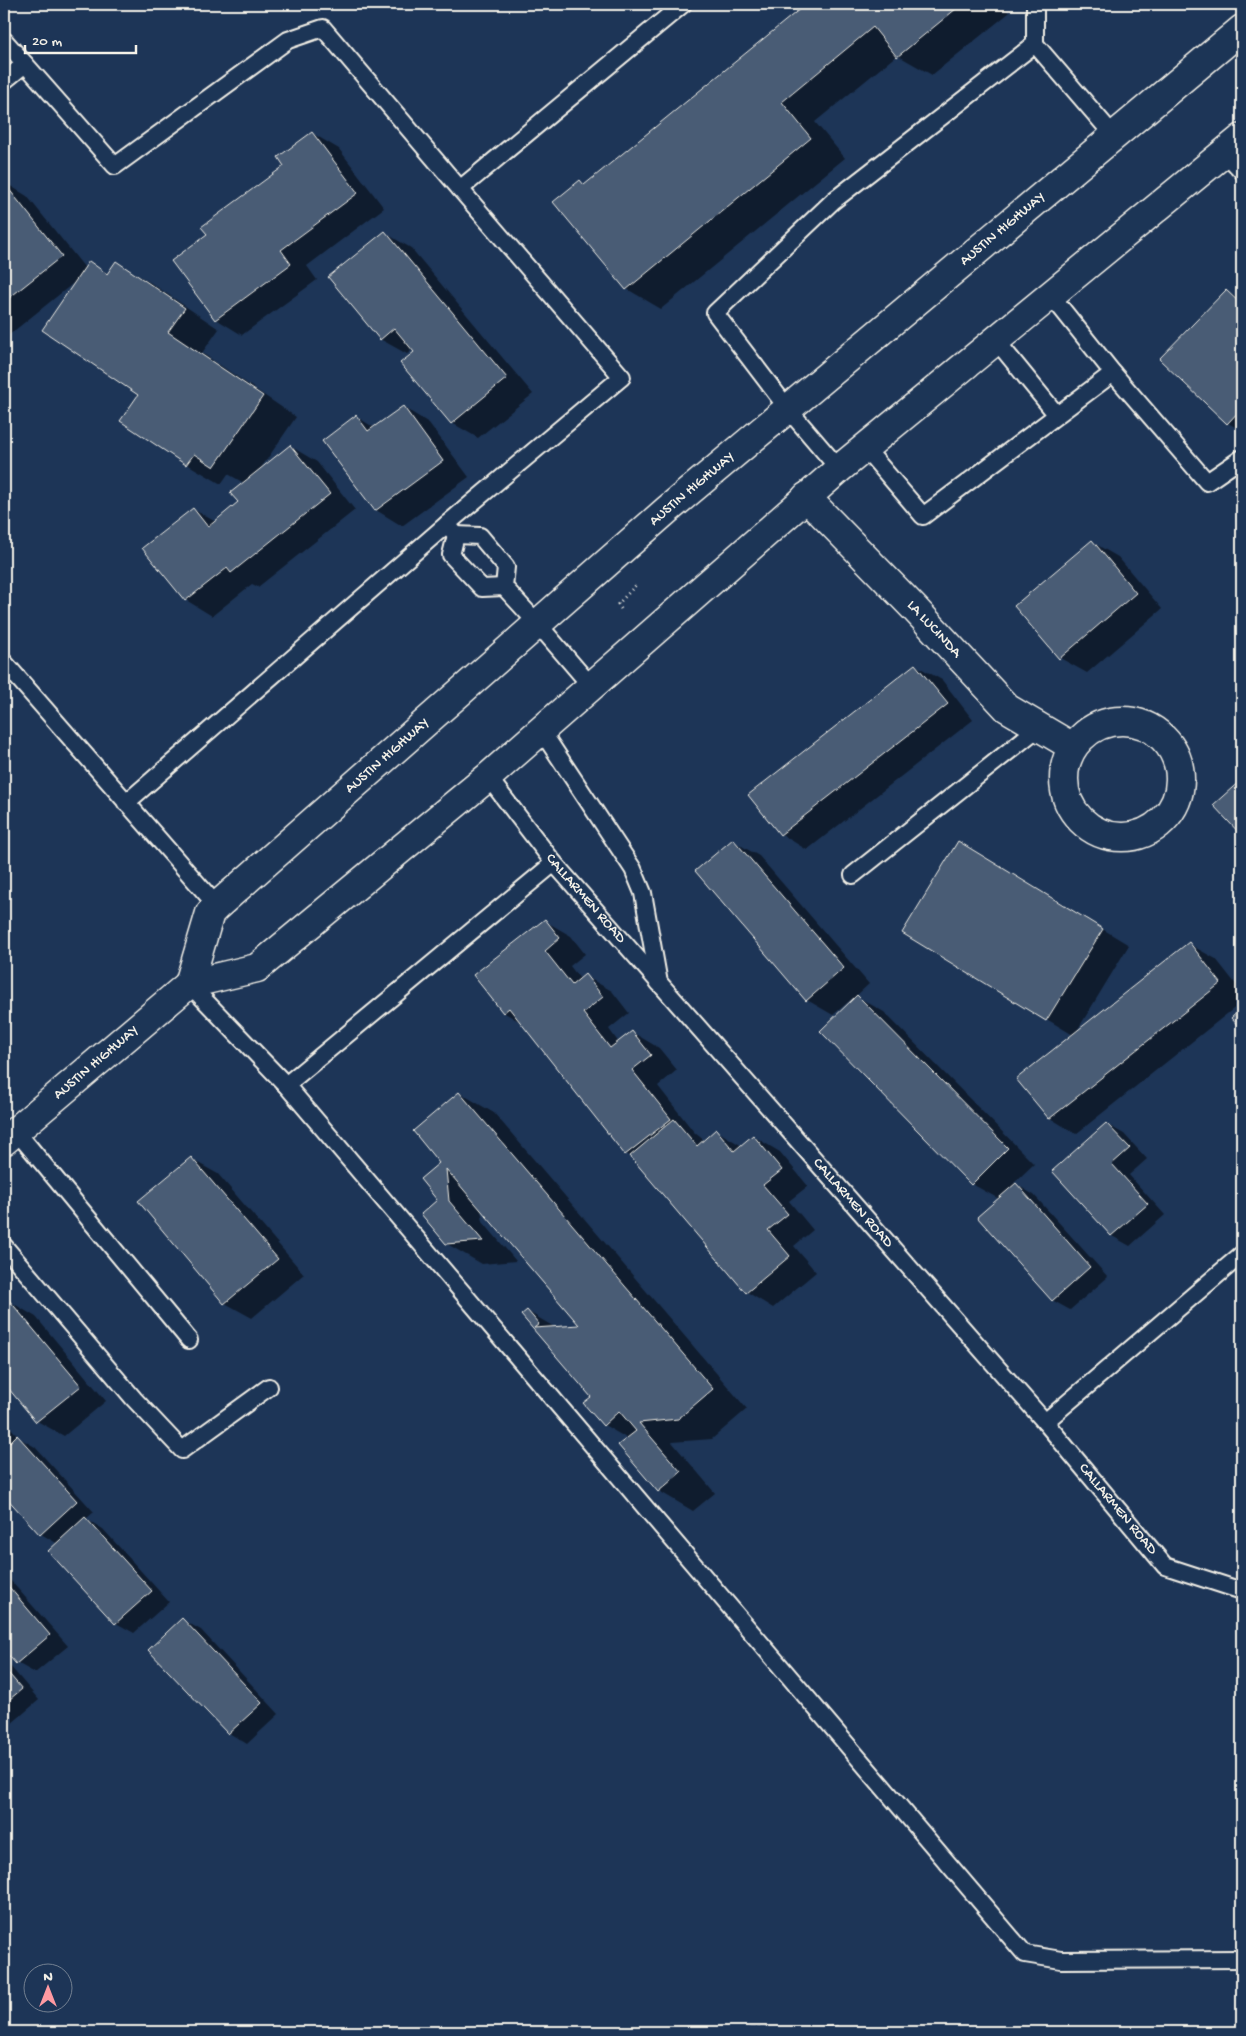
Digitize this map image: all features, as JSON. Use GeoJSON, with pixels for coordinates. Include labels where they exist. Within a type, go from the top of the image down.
{"type":"FeatureCollection","features":[{"type":"Feature","properties":{"kind":"main road","name":"AUSTIN HIGHWAY"},"geometry":{"type":"LineString","coordinates":[[189,984],[210,913],[217,906],[667,510],[1242,29]]}},
{"type":"Feature","properties":{"kind":"main road","name":"AUSTIN HIGHWAY"},"geometry":{"type":"LineString","coordinates":[[10,1136],[189,984],[257,968],[488,778],[839,469],[1050,294],[1236,154]]}},
{"type":"Feature","properties":{"kind":"main road","name":"LA LUCINDA"},"geometry":{"type":"LineString","coordinates":[[806,497],[915,609],[1007,708],[1073,747]]}},
{"type":"Feature","properties":{"kind":"main road"},"geometry":{"type":"LineString","coordinates":[[1113,721],[1132,721],[1149,727],[1164,738],[1175,753],[1180,771],[1180,789],[1174,806],[1162,822],[1144,834],[1124,838],[1104,835],[1086,826],[1072,811],[1065,792],[1064,772],[1073,747],[1080,738],[1095,726],[1113,721]]}},
{"type":"Feature","properties":{"kind":"lane"},"geometry":{"type":"LineString","coordinates":[[460,188],[683,4]]}},
{"type":"Feature","properties":{"kind":"lane"},"geometry":{"type":"LineString","coordinates":[[1035,4],[1035,44],[1114,136]]}},
{"type":"Feature","properties":{"kind":"lane"},"geometry":{"type":"LineString","coordinates":[[4,40],[115,166],[288,40],[322,28],[622,377],[451,530],[126,803]]}},
{"type":"Feature","properties":{"kind":"lane"},"geometry":{"type":"LineString","coordinates":[[839,469],[788,409],[715,313],[833,202],[1035,44]]}},
{"type":"Feature","properties":{"kind":"lane"},"geometry":{"type":"LineString","coordinates":[[4,81],[24,64]]}},
{"type":"Feature","properties":{"kind":"lane"},"geometry":{"type":"LineString","coordinates":[[1050,294],[1113,373],[1207,482],[1242,458]]}},
{"type":"Feature","properties":{"kind":"lane"},"geometry":{"type":"LineString","coordinates":[[995,340],[1056,415]]}},
{"type":"Feature","properties":{"kind":"lane"},"geometry":{"type":"LineString","coordinates":[[865,448],[923,516],[1113,373]]}},
{"type":"Feature","properties":{"kind":"lane"},"geometry":{"type":"LineString","coordinates":[[451,530],[451,555],[482,588],[504,587]]}},
{"type":"Feature","properties":{"kind":"lane"},"geometry":{"type":"LineString","coordinates":[[451,530],[480,536],[506,567],[504,587],[591,686]]}},
{"type":"Feature","properties":{"kind":"lane"},"geometry":{"type":"LineString","coordinates":[[4,662],[217,906]]}},
{"type":"Feature","properties":{"kind":"lane"},"geometry":{"type":"LineString","coordinates":[[853,876],[1038,728]]}},
{"type":"Feature","properties":{"kind":"lane"},"geometry":{"type":"LineString","coordinates":[[541,730],[633,869],[643,893],[659,983]]}},
{"type":"Feature","properties":{"kind":"lane","name":"CALLARMEN ROAD"},"geometry":{"type":"LineString","coordinates":[[488,778],[554,863],[1045,1422],[1165,1566],[1242,1591]]}},
{"type":"Feature","properties":{"kind":"lane"},"geometry":{"type":"LineString","coordinates":[[286,1085],[554,863]]}},
{"type":"Feature","properties":{"kind":"lane"},"geometry":{"type":"LineString","coordinates":[[189,984],[286,1085],[1025,1954],[1061,1960],[1242,1959]]}},
{"type":"Feature","properties":{"kind":"lane"},"geometry":{"type":"LineString","coordinates":[[10,1136],[189,1340]]}},
{"type":"Feature","properties":{"kind":"lane"},"geometry":{"type":"LineString","coordinates":[[4,1246],[134,1398],[182,1450],[269,1387]]}},
{"type":"Feature","properties":{"kind":"lane"},"geometry":{"type":"LineString","coordinates":[[1045,1422],[1242,1254]]}},
{"type":"Feature","properties":{"kind":"path"},"geometry":{"type":"LineString","coordinates":[[621,609],[618,604],[637,584],[634,579]]}},
{"type":"Feature","properties":{"kind":"building"},"geometry":{"type":"Polygon","coordinates":[[[806,4],[962,4],[897,57],[873,27],[782,102],[811,138],[626,290],[553,202],[580,180],[584,185],[806,4]]]}},
{"type":"Feature","properties":{"kind":"building"},"geometry":{"type":"Polygon","coordinates":[[[312,132],[358,193],[281,250],[291,264],[215,320],[171,261],[207,234],[201,227],[284,166],[278,157],[312,132]]]}},
{"type":"Feature","properties":{"kind":"building"},"geometry":{"type":"Polygon","coordinates":[[[4,183],[62,256],[4,302],[4,183]]]}},
{"type":"Feature","properties":{"kind":"building"},"geometry":{"type":"Polygon","coordinates":[[[385,231],[507,378],[451,424],[400,363],[414,352],[394,328],[380,340],[328,277],[385,231]]]}},
{"type":"Feature","properties":{"kind":"building"},"geometry":{"type":"Polygon","coordinates":[[[89,261],[107,274],[116,261],[185,308],[168,332],[263,396],[214,467],[194,454],[186,465],[120,421],[138,395],[42,330],[89,261]]]}},
{"type":"Feature","properties":{"kind":"building"},"geometry":{"type":"Polygon","coordinates":[[[1226,290],[1242,305],[1242,408],[1227,424],[1159,359],[1226,290]]]}},
{"type":"Feature","properties":{"kind":"building"},"geometry":{"type":"Polygon","coordinates":[[[403,406],[443,461],[375,511],[322,441],[356,415],[368,431],[403,406]]]}},
{"type":"Feature","properties":{"kind":"building"},"geometry":{"type":"Polygon","coordinates":[[[290,445],[330,494],[231,573],[227,568],[185,601],[142,548],[193,508],[208,527],[238,502],[230,493],[290,445]]]}},
{"type":"Feature","properties":{"kind":"building"},"geometry":{"type":"Polygon","coordinates":[[[1092,540],[1136,593],[1059,659],[1014,606],[1092,540]]]}},
{"type":"Feature","properties":{"kind":"building"},"geometry":{"type":"Polygon","coordinates":[[[915,664],[948,704],[780,835],[748,795],[915,664]]]}},
{"type":"Feature","properties":{"kind":"building"},"geometry":{"type":"Polygon","coordinates":[[[1242,779],[1242,836],[1213,805],[1242,779]]]}},
{"type":"Feature","properties":{"kind":"building"},"geometry":{"type":"Polygon","coordinates":[[[733,839],[844,968],[806,1001],[695,871],[733,839]]]}},
{"type":"Feature","properties":{"kind":"building"},"geometry":{"type":"Polygon","coordinates":[[[958,841],[1103,929],[1046,1021],[902,933],[958,841]]]}},
{"type":"Feature","properties":{"kind":"building"},"geometry":{"type":"Polygon","coordinates":[[[545,919],[560,938],[545,951],[572,985],[585,974],[603,997],[583,1013],[610,1048],[632,1031],[651,1055],[632,1070],[671,1119],[625,1155],[509,1008],[503,1013],[473,975],[545,919]]]}},
{"type":"Feature","properties":{"kind":"building"},"geometry":{"type":"Polygon","coordinates":[[[1189,942],[1221,983],[1049,1119],[1016,1079],[1189,942]]]}},
{"type":"Feature","properties":{"kind":"building"},"geometry":{"type":"Polygon","coordinates":[[[857,995],[1008,1148],[971,1185],[820,1031],[857,995]]]}},
{"type":"Feature","properties":{"kind":"building"},"geometry":{"type":"Polygon","coordinates":[[[1242,1008],[1242,1030],[1231,1018],[1242,1008]]]}},
{"type":"Feature","properties":{"kind":"building"},"geometry":{"type":"Polygon","coordinates":[[[459,1092],[713,1389],[678,1419],[639,1423],[681,1472],[658,1492],[618,1445],[636,1431],[619,1411],[603,1426],[583,1403],[591,1397],[521,1315],[527,1310],[539,1324],[534,1328],[579,1325],[446,1169],[449,1201],[483,1241],[446,1244],[421,1214],[437,1200],[420,1179],[439,1163],[413,1131],[459,1092]]]}},
{"type":"Feature","properties":{"kind":"building"},"geometry":{"type":"Polygon","coordinates":[[[674,1119],[697,1146],[716,1129],[734,1151],[753,1135],[782,1170],[763,1185],[788,1214],[768,1230],[790,1256],[746,1293],[630,1156],[674,1119]]]}},
{"type":"Feature","properties":{"kind":"building"},"geometry":{"type":"Polygon","coordinates":[[[1106,1123],[1130,1148],[1112,1164],[1148,1204],[1111,1236],[1052,1171],[1106,1123]]]}},
{"type":"Feature","properties":{"kind":"building"},"geometry":{"type":"Polygon","coordinates":[[[191,1157],[278,1259],[224,1304],[138,1201],[191,1157]]]}},
{"type":"Feature","properties":{"kind":"building"},"geometry":{"type":"Polygon","coordinates":[[[1016,1183],[1090,1267],[1052,1301],[977,1217],[1016,1183]]]}},
{"type":"Feature","properties":{"kind":"building"},"geometry":{"type":"Polygon","coordinates":[[[9,1300],[81,1386],[36,1422],[4,1383],[4,1304],[9,1300]]]}},
{"type":"Feature","properties":{"kind":"building"},"geometry":{"type":"Polygon","coordinates":[[[17,1435],[77,1501],[40,1535],[4,1495],[4,1448],[17,1435]]]}},
{"type":"Feature","properties":{"kind":"building"},"geometry":{"type":"Polygon","coordinates":[[[85,1517],[152,1591],[115,1624],[48,1551],[85,1517]]]}},
{"type":"Feature","properties":{"kind":"building"},"geometry":{"type":"Polygon","coordinates":[[[4,1581],[50,1635],[16,1664],[4,1650],[4,1581]]]}},
{"type":"Feature","properties":{"kind":"building"},"geometry":{"type":"Polygon","coordinates":[[[182,1618],[262,1703],[228,1734],[148,1650],[182,1618]]]}},
{"type":"Feature","properties":{"kind":"building"},"geometry":{"type":"Polygon","coordinates":[[[4,1668],[22,1689],[4,1704],[4,1668]]]}},
{"type":"Feature","properties":{"kind":"building"},"geometry":{"type":"Polygon","coordinates":[[[838,2026],[838,2032],[750,2032],[750,2029],[838,2026]]]}},
{"type":"Feature","properties":{"kind":"building"},"geometry":{"type":"Polygon","coordinates":[[[450,2027],[486,2028],[486,2032],[450,2032],[450,2027]]]}}]}
